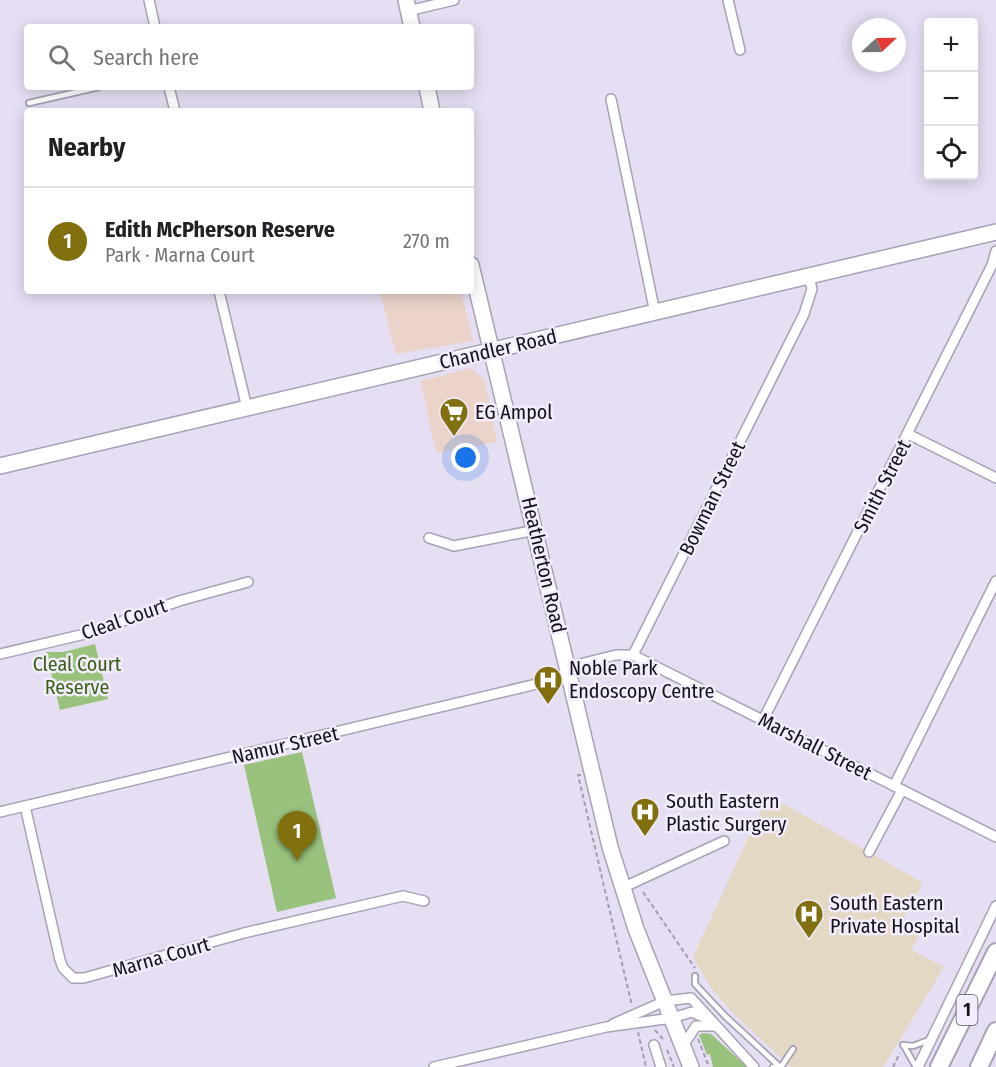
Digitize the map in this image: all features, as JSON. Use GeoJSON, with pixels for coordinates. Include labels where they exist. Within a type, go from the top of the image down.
{"type":"FeatureCollection","features":[{"type":"Feature","properties":{"kind":"highway","name":"1"},"geometry":{"type":"LineString","coordinates":[[939,1067],[996,952]]}},
{"type":"Feature","properties":{"kind":"highway","name":"1"},"geometry":{"type":"LineString","coordinates":[[979,1067],[996,1030]]}},
{"type":"Feature","properties":{"kind":"main road"},"geometry":{"type":"LineString","coordinates":[[407,6],[411,24]]}},
{"type":"Feature","properties":{"kind":"main road"},"geometry":{"type":"LineString","coordinates":[[428,90],[431,108]]}},
{"type":"Feature","properties":{"kind":"main road","name":"Chandler Road"},"geometry":{"type":"LineString","coordinates":[[0,466],[655,312],[995,237]]}},
{"type":"Feature","properties":{"kind":"main road","name":"Heatherton Road"},"geometry":{"type":"LineString","coordinates":[[474,277],[622,888],[691,1067]]}},
{"type":"Feature","properties":{"kind":"street"},"geometry":{"type":"LineString","coordinates":[[149,0],[154,24]]}},
{"type":"Feature","properties":{"kind":"street"},"geometry":{"type":"LineString","coordinates":[[407,6],[454,0]]}},
{"type":"Feature","properties":{"kind":"street"},"geometry":{"type":"LineString","coordinates":[[728,0],[740,50]]}},
{"type":"Feature","properties":{"kind":"street"},"geometry":{"type":"LineString","coordinates":[[170,90],[174,108]]}},
{"type":"Feature","properties":{"kind":"street"},"geometry":{"type":"LineString","coordinates":[[611,99],[655,312]]}},
{"type":"Feature","properties":{"kind":"street","name":"Smith Street"},"geometry":{"type":"LineString","coordinates":[[763,720],[992,266],[996,251]]}},
{"type":"Feature","properties":{"kind":"street","name":"Bowman Street"},"geometry":{"type":"LineString","coordinates":[[633,655],[804,314],[812,289],[809,278]]}},
{"type":"Feature","properties":{"kind":"street"},"geometry":{"type":"LineString","coordinates":[[220,294],[247,408]]}},
{"type":"Feature","properties":{"kind":"street"},"geometry":{"type":"LineString","coordinates":[[908,435],[996,478]]}},
{"type":"Feature","properties":{"kind":"street"},"geometry":{"type":"LineString","coordinates":[[429,538],[444,545],[456,546],[536,530]]}},
{"type":"Feature","properties":{"kind":"street","name":"Cleal Court"},"geometry":{"type":"LineString","coordinates":[[0,654],[89,633],[179,601],[248,582]]}},
{"type":"Feature","properties":{"kind":"street"},"geometry":{"type":"LineString","coordinates":[[869,852],[996,582]]}},
{"type":"Feature","properties":{"kind":"street"},"geometry":{"type":"LineString","coordinates":[[569,672],[616,655],[633,655]]}},
{"type":"Feature","properties":{"kind":"street","name":"Marshall Street"},"geometry":{"type":"LineString","coordinates":[[633,655],[996,837]]}},
{"type":"Feature","properties":{"kind":"street","name":"Namur Street"},"geometry":{"type":"LineString","coordinates":[[0,812],[569,672]]}},
{"type":"Feature","properties":{"kind":"street","name":"Marna Court"},"geometry":{"type":"LineString","coordinates":[[25,806],[60,960],[63,968],[73,978],[84,978],[244,933],[403,896],[424,901]]}},
{"type":"Feature","properties":{"kind":"street"},"geometry":{"type":"LineString","coordinates":[[622,888],[724,841]]}},
{"type":"Feature","properties":{"kind":"street"},"geometry":{"type":"LineString","coordinates":[[917,1067],[996,906]]}},
{"type":"Feature","properties":{"kind":"street"},"geometry":{"type":"LineString","coordinates":[[606,1027],[665,1001],[690,998],[707,1019],[754,1067]]}},
{"type":"Feature","properties":{"kind":"street"},"geometry":{"type":"LineString","coordinates":[[434,1067],[606,1027],[672,1018],[692,1012],[707,1019]]}},
{"type":"Feature","properties":{"kind":"street"},"geometry":{"type":"LineString","coordinates":[[682,1046],[696,1026],[715,1026]]}},
{"type":"Feature","properties":{"kind":"street"},"geometry":{"type":"LineString","coordinates":[[654,1045],[661,1067]]}},
{"type":"Feature","properties":{"kind":"lane"},"geometry":{"type":"LineString","coordinates":[[29,103],[86,90]]}},
{"type":"Feature","properties":{"kind":"lane"},"geometry":{"type":"LineString","coordinates":[[697,975],[695,984],[724,1016],[780,1067],[793,1049]]}},
{"type":"Feature","properties":{"kind":"lane"},"geometry":{"type":"LineString","coordinates":[[903,1045],[913,1047],[930,1039]]}},
{"type":"Feature","properties":{"kind":"lane"},"geometry":{"type":"LineString","coordinates":[[903,1045],[917,1067]]}},
{"type":"Feature","properties":{"kind":"path"},"geometry":{"type":"LineString","coordinates":[[581,774],[578,775],[634,1016]]}},
{"type":"Feature","properties":{"kind":"path"},"geometry":{"type":"LineString","coordinates":[[644,892],[697,975]]}},
{"type":"Feature","properties":{"kind":"path"},"geometry":{"type":"LineString","coordinates":[[639,1038],[646,1067]]}},
{"type":"Feature","properties":{"kind":"path"},"geometry":{"type":"LineString","coordinates":[[893,1067],[903,1045]]}},
{"type":"Feature","properties":{"kind":"shaded area"},"geometry":{"type":"Polygon","coordinates":[[[381,294],[462,294],[473,341],[396,354],[381,294]]]}},
{"type":"Feature","properties":{"kind":"shaded area","name":"EG Ampol"},"geometry":{"type":"Polygon","coordinates":[[[471,368],[484,379],[497,442],[436,453],[421,381],[471,368]]]}},
{"type":"Feature","properties":{"kind":"shaded area","name":"South Eastern Private Hospital"},"geometry":{"type":"Polygon","coordinates":[[[768,795],[923,883],[902,921],[923,930],[911,950],[944,967],[883,1067],[791,1067],[733,1013],[711,988],[693,957],[768,795]]]}},
{"type":"Feature","properties":{"kind":"green space","name":"Cleal Court Reserve"},"geometry":{"type":"Polygon","coordinates":[[[95,644],[108,699],[60,710],[46,652],[63,652],[95,644]]]}},
{"type":"Feature","properties":{"kind":"green space"},"geometry":{"type":"Polygon","coordinates":[[[302,752],[336,898],[277,912],[244,765],[302,752]]]}},
{"type":"Feature","properties":{"kind":"green space"},"geometry":{"type":"Polygon","coordinates":[[[711,1034],[747,1067],[713,1067],[710,1054],[707,1055],[699,1035],[711,1034]]]}},
{"type":"Feature","properties":{"kind":"place","name":"EG Ampol"},"geometry":{"type":"Point","coordinates":[454,438]}},
{"type":"Feature","properties":{"kind":"place","name":"Noble Park Endoscopy Centre"},"geometry":{"type":"Point","coordinates":[548,706]}},
{"type":"Feature","properties":{"kind":"place","name":"South Eastern Plastic Surgery"},"geometry":{"type":"Point","coordinates":[645,838]}},
{"type":"Feature","properties":{"kind":"place","name":"Edith McPherson Reserve"},"geometry":{"type":"Point","coordinates":[297,861]}},
{"type":"Feature","properties":{"kind":"place","name":"South Eastern Private Hospital"},"geometry":{"type":"Point","coordinates":[809,940]}}]}
